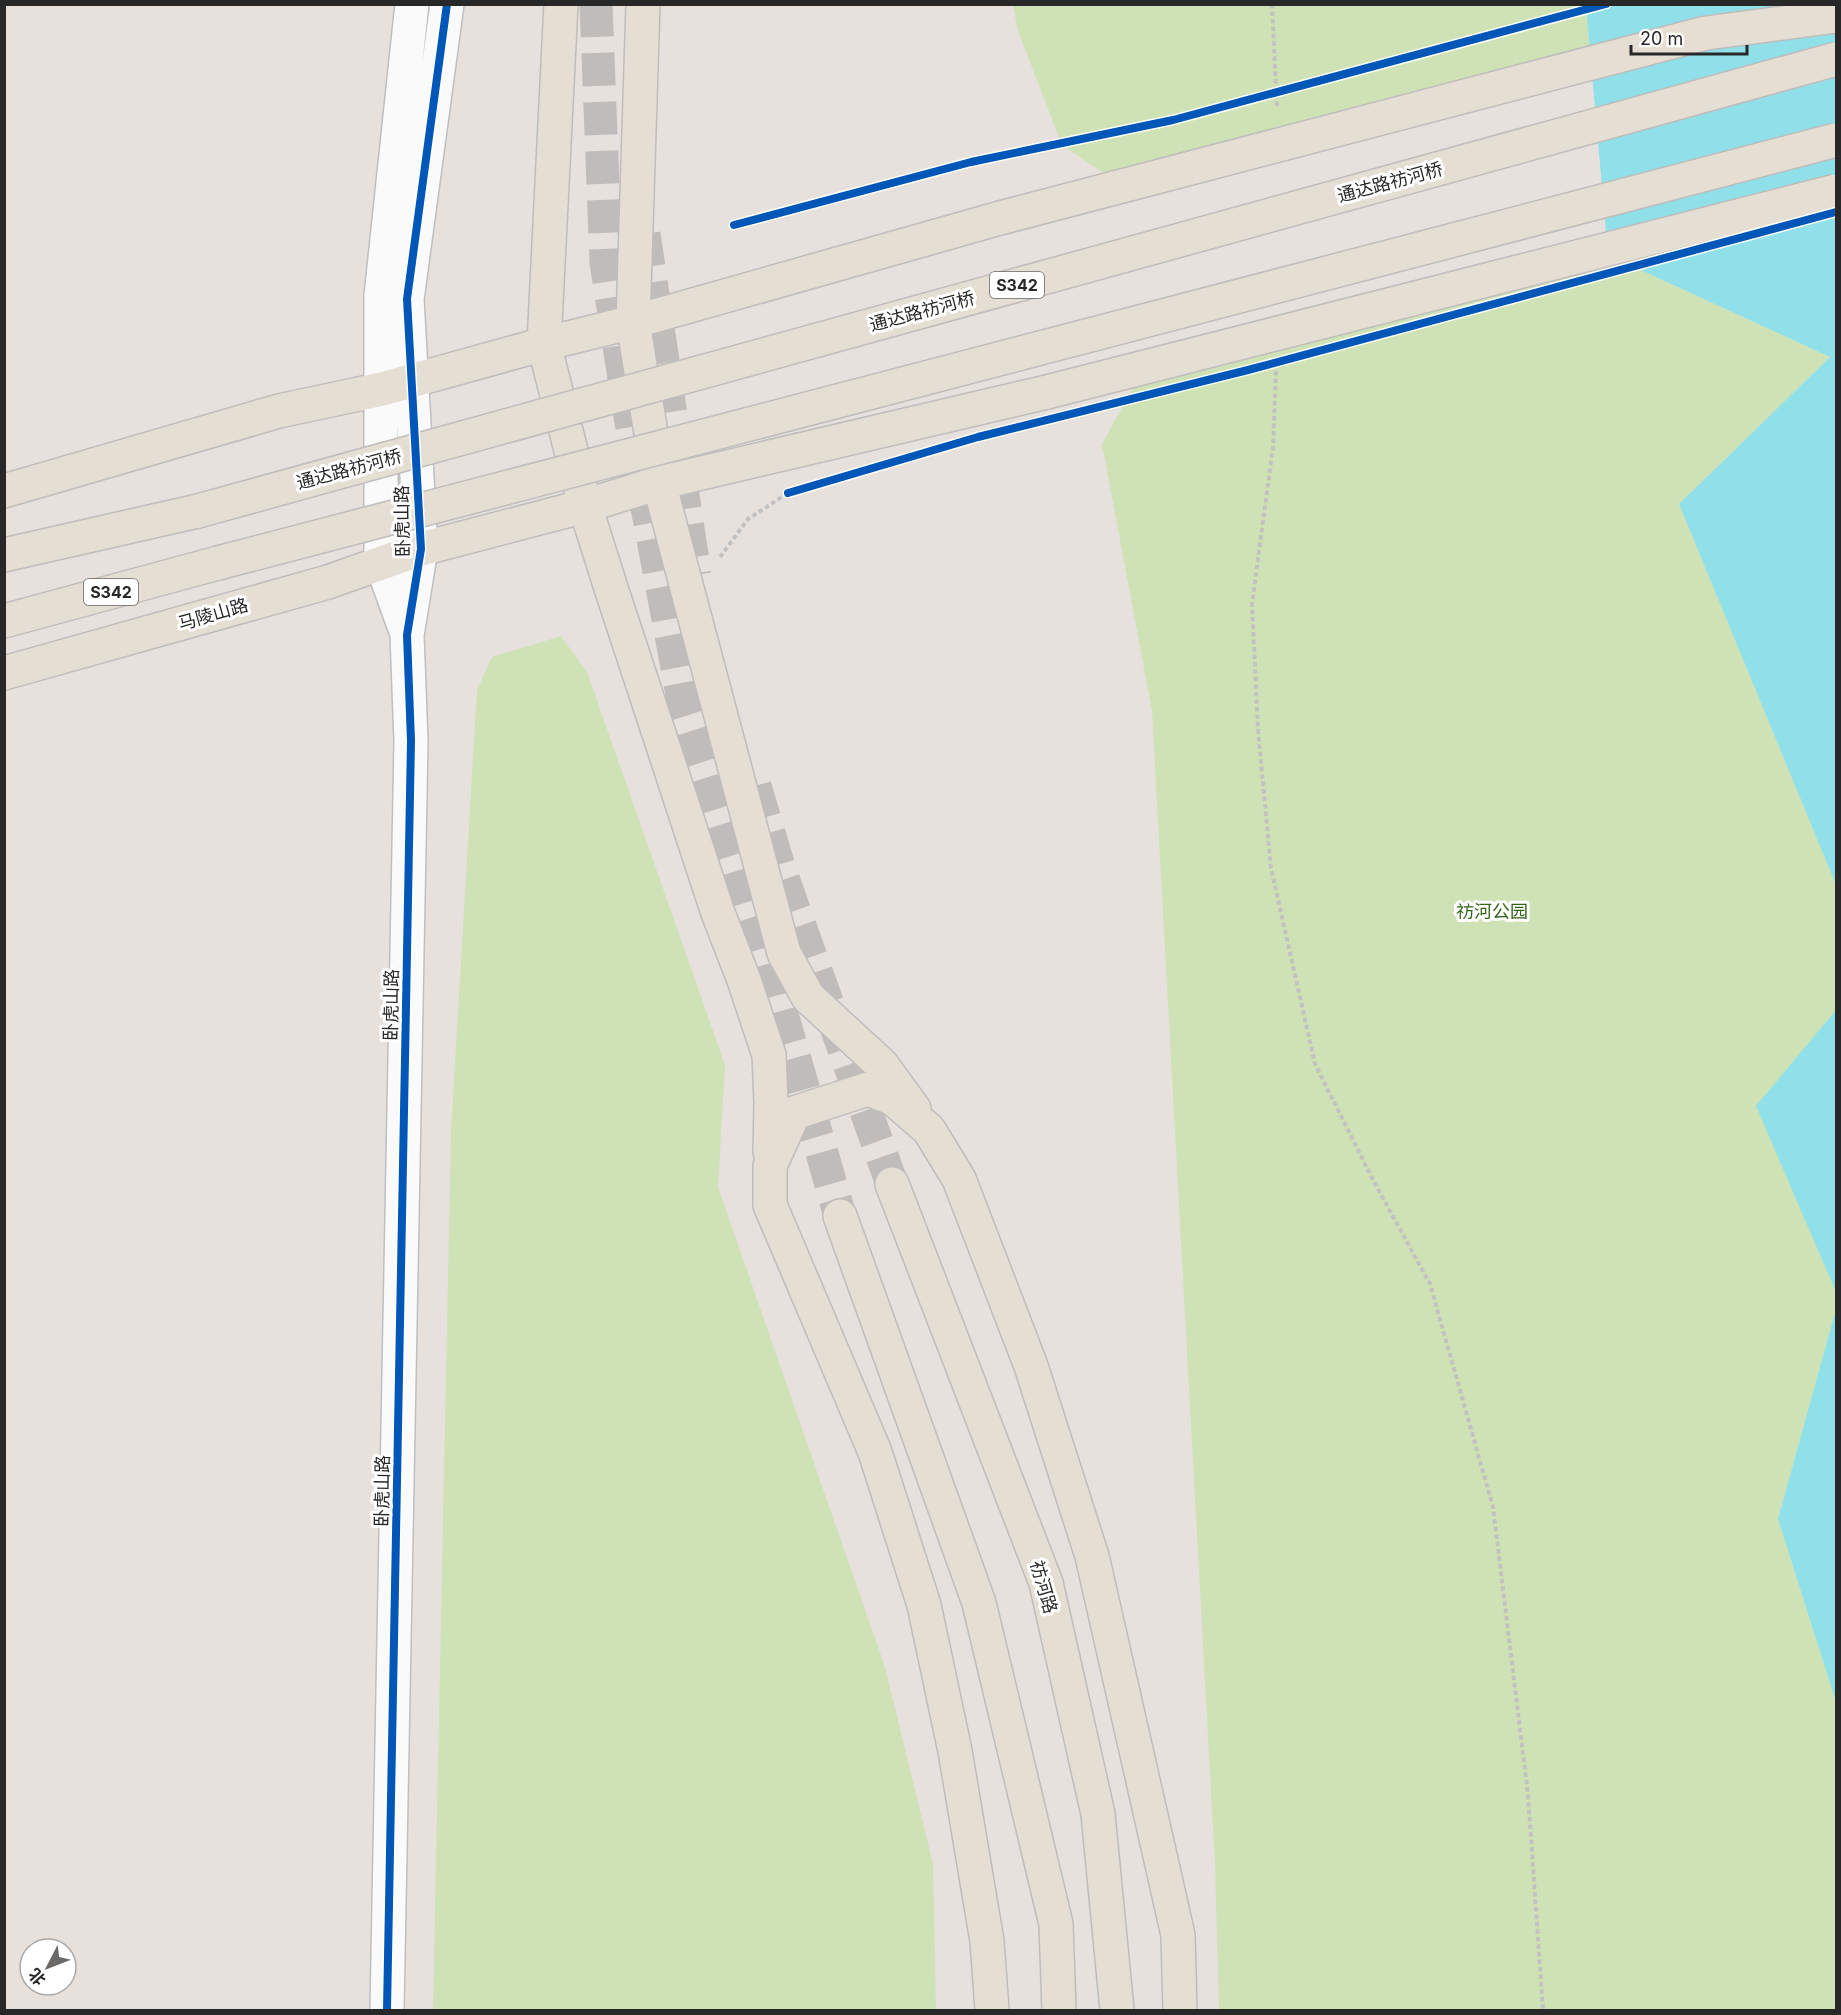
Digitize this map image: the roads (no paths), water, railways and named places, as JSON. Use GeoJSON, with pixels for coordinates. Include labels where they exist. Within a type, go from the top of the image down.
{"type":"FeatureCollection","features":[{"type":"Feature","properties":{"kind":"main road"},"geometry":{"type":"LineString","coordinates":[[561,4],[544,344],[585,506],[718,913],[770,1055],[770,1204],[875,1452],[924,1605],[957,1762],[987,1941],[992,2010]]}},
{"type":"Feature","properties":{"kind":"main road"},"geometry":{"type":"LineString","coordinates":[[643,4],[633,322],[659,483],[784,952],[808,997],[882,1065],[959,1179],[1027,1355],[1092,1556],[1178,1935],[1180,2010]]}},
{"type":"Feature","properties":{"kind":"main road"},"geometry":{"type":"LineString","coordinates":[[4,491],[279,411],[396,385],[633,322],[1000,218],[1706,33],[1836,16]]}},
{"type":"Feature","properties":{"kind":"main road","name":"通达路祊河桥"},"geometry":{"type":"LineString","coordinates":[[4,555],[198,511],[1836,59]]}},
{"type":"Feature","properties":{"kind":"main road","name":"S342"},"geometry":{"type":"LineString","coordinates":[[4,621],[1836,140]]}},
{"type":"Feature","properties":{"kind":"main road","name":"马陵山路"},"geometry":{"type":"LineString","coordinates":[[4,673],[328,582],[421,549],[585,506],[659,483],[1047,392],[1836,191]]}},
{"type":"Feature","properties":{"kind":"main road"},"geometry":{"type":"LineString","coordinates":[[770,1166],[794,1113],[868,1089],[892,1098],[928,1130]]}},
{"type":"Feature","properties":{"kind":"main road","name":"祊河路"},"geometry":{"type":"LineString","coordinates":[[892,1184],[1046,1583],[1098,1814],[1117,2010]]}},
{"type":"Feature","properties":{"kind":"main road"},"geometry":{"type":"LineString","coordinates":[[840,1216],[979,1603],[1056,1924],[1059,2010]]}},
{"type":"Feature","properties":{"kind":"street","name":"卧虎山路"},"geometry":{"type":"LineString","coordinates":[[387,2010],[411,753],[407,635],[421,549],[381,296],[412,4]]}},
{"type":"Feature","properties":{"kind":"street","name":"卧虎山路"},"geometry":{"type":"LineString","coordinates":[[407,635],[381,562],[396,385],[447,4]]}},
{"type":"Feature","properties":{"kind":"water"},"geometry":{"type":"Polygon","coordinates":[[[1586,5],[1836,5],[1836,885],[1679,504],[1830,357],[1608,255],[1586,5]]]}},
{"type":"Feature","properties":{"kind":"water"},"geometry":{"type":"Polygon","coordinates":[[[1836,1010],[1836,1292],[1756,1106],[1836,1010]]]}},
{"type":"Feature","properties":{"kind":"water"},"geometry":{"type":"Polygon","coordinates":[[[1836,1309],[1836,1702],[1778,1519],[1836,1309]]]}},
{"type":"Feature","properties":{"kind":"tunnel"},"geometry":{"type":"LineString","coordinates":[[596,4],[606,262],[630,417],[682,694],[763,948],[840,1216]]}},
{"type":"Feature","properties":{"kind":"tunnel"},"geometry":{"type":"LineString","coordinates":[[644,234],[695,575]]}},
{"type":"Feature","properties":{"kind":"tunnel"},"geometry":{"type":"LineString","coordinates":[[755,786],[780,870],[892,1184]]}},
{"type":"Feature","properties":{"kind":"park label","name":"祊河公园"},"geometry":{"type":"Point","coordinates":[1492,911]}}]}
